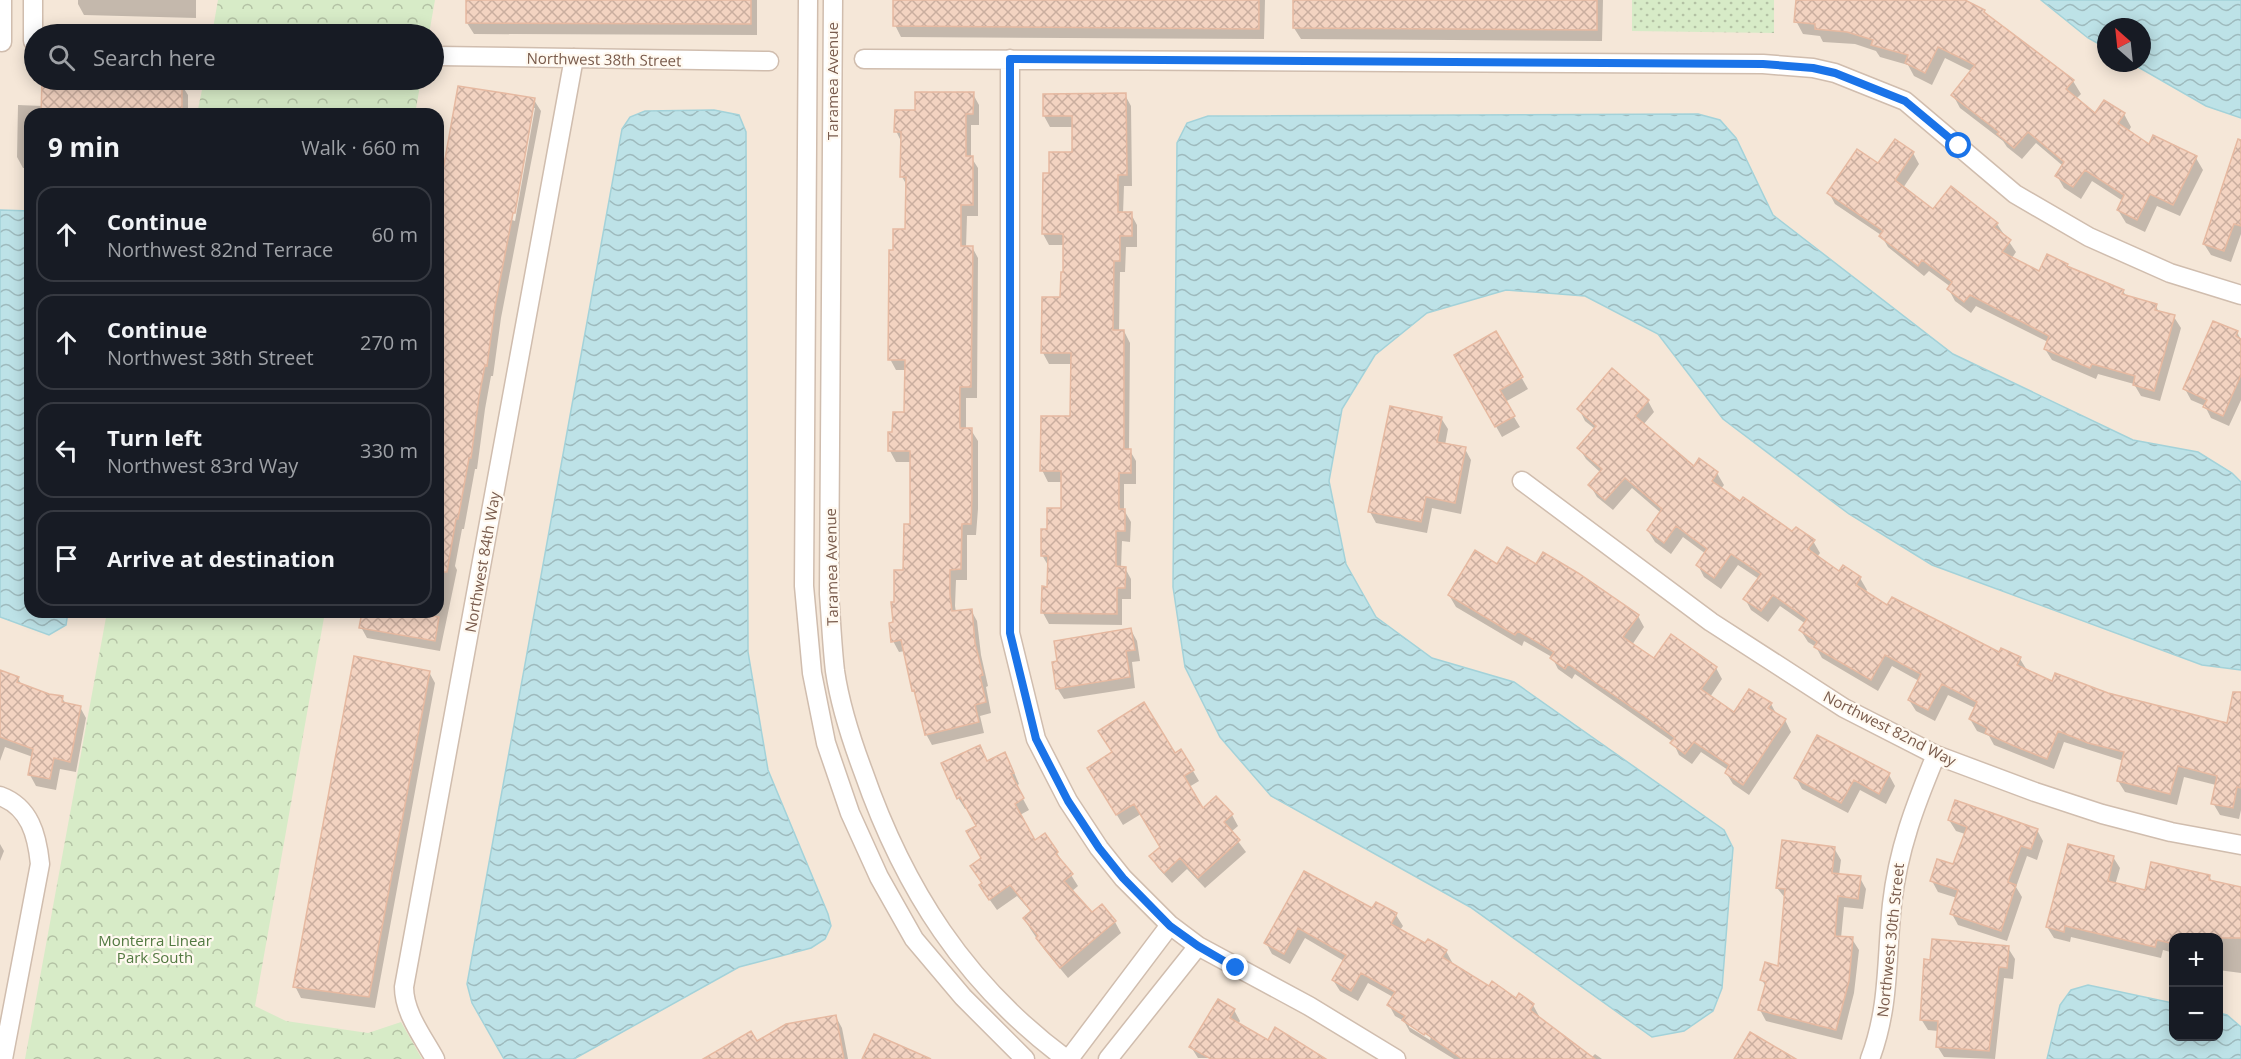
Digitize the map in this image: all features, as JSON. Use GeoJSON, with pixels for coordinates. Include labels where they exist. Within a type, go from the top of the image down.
{"type":"FeatureCollection","features":[{"type":"Feature","properties":{"kind":"street"},"geometry":{"type":"LineString","coordinates":[[2,0],[1,42],[24,41]]}},
{"type":"Feature","properties":{"kind":"street"},"geometry":{"type":"LineString","coordinates":[[33,0],[34,24]]}},
{"type":"Feature","properties":{"kind":"street","name":"Taramea Avenue"},"geometry":{"type":"LineString","coordinates":[[808,0],[804,586],[812,673],[824,732],[850,813],[879,877],[914,939],[963,997],[1025,1059]]}},
{"type":"Feature","properties":{"kind":"street","name":"Taramea Avenue"},"geometry":{"type":"LineString","coordinates":[[833,0],[830,594],[836,672],[852,741],[877,813],[914,890],[950,944],[1009,1013],[1068,1059]]}},
{"type":"Feature","properties":{"kind":"street","name":"Northwest 38th Street"},"geometry":{"type":"LineString","coordinates":[[444,56],[769,61]]}},
{"type":"Feature","properties":{"kind":"street","name":"Northwest 84th Way"},"geometry":{"type":"LineString","coordinates":[[435,1059],[407,1008],[404,987],[574,58]]}},
{"type":"Feature","properties":{"kind":"street"},"geometry":{"type":"LineString","coordinates":[[864,59],[1763,64],[1813,68],[1835,73],[1905,101],[2015,194],[2089,237],[2170,273],[2241,295]]}},
{"type":"Feature","properties":{"kind":"street"},"geometry":{"type":"LineString","coordinates":[[1010,59],[1010,633],[1036,739],[1068,801],[1099,848],[1123,878],[1170,926],[1198,946],[1309,1006],[1396,1059]]}},
{"type":"Feature","properties":{"kind":"street","name":"Northwest 82nd Way"},"geometry":{"type":"LineString","coordinates":[[1522,481],[1711,622],[1844,708],[1936,755],[2102,814],[2170,832],[2241,845]]}},
{"type":"Feature","properties":{"kind":"street","name":"Northwest 30th Street"},"geometry":{"type":"LineString","coordinates":[[1870,1059],[1884,1016],[1892,905],[1898,859],[1913,809],[1936,755]]}},
{"type":"Feature","properties":{"kind":"street"},"geometry":{"type":"LineString","coordinates":[[0,796],[10,799],[27,816],[37,839],[40,864],[3,1059]]}},
{"type":"Feature","properties":{"kind":"street"},"geometry":{"type":"LineString","coordinates":[[1068,1059],[1170,926]]}},
{"type":"Feature","properties":{"kind":"street"},"geometry":{"type":"LineString","coordinates":[[1108,1059],[1198,946]]}},
{"type":"Feature","properties":{"kind":"shaded area"},"geometry":{"type":"Polygon","coordinates":[[[0,0],[2241,0],[2241,1059],[0,1059],[0,0]]]}},
{"type":"Feature","properties":{"kind":"green space"},"geometry":{"type":"Polygon","coordinates":[[[218,0],[435,0],[431,24],[214,24],[218,0]]]}},
{"type":"Feature","properties":{"kind":"green space"},"geometry":{"type":"Polygon","coordinates":[[[1632,0],[1774,0],[1774,33],[1632,31],[1632,0]]]}},
{"type":"Feature","properties":{"kind":"green space"},"geometry":{"type":"Polygon","coordinates":[[[202,90],[419,90],[416,108],[198,108],[202,90]]]}},
{"type":"Feature","properties":{"kind":"green space","name":"Monterra Linear Park South"},"geometry":{"type":"Polygon","coordinates":[[[106,618],[324,618],[255,1006],[286,1021],[368,1033],[401,1022],[422,1059],[25,1059],[106,618]]]}},
{"type":"Feature","properties":{"kind":"water"},"geometry":{"type":"Polygon","coordinates":[[[2041,0],[2241,0],[2241,118],[2206,106],[2147,72],[2151,72],[2151,18],[2097,18],[2097,43],[2041,0]]]}},
{"type":"Feature","properties":{"kind":"water"},"geometry":{"type":"Polygon","coordinates":[[[714,110],[739,115],[746,132],[748,652],[768,770],[831,926],[825,939],[811,948],[739,967],[574,1059],[504,1059],[472,1003],[467,984],[622,129],[630,117],[645,111],[714,110]]]}},
{"type":"Feature","properties":{"kind":"water"},"geometry":{"type":"Polygon","coordinates":[[[1698,114],[1720,120],[1736,138],[1773,215],[1953,354],[2133,440],[2198,452],[2232,473],[2241,482],[2241,670],[2202,665],[1932,565],[1849,514],[1723,419],[1658,334],[1585,296],[1506,290],[1427,313],[1375,355],[1342,409],[1329,481],[1346,564],[1376,617],[1432,658],[1514,682],[1724,830],[1733,848],[1722,988],[1713,1011],[1684,1031],[1652,1037],[1470,907],[1271,796],[1220,737],[1185,667],[1173,587],[1177,143],[1187,123],[1208,116],[1698,114]]]}},
{"type":"Feature","properties":{"kind":"water"},"geometry":{"type":"Polygon","coordinates":[[[0,210],[24,211],[24,618],[67,618],[66,625],[49,635],[0,617],[0,210]]]}},
{"type":"Feature","properties":{"kind":"water"},"geometry":{"type":"Polygon","coordinates":[[[2088,985],[2169,1002],[2169,1041],[2223,1041],[2223,1014],[2227,1015],[2241,1027],[2241,1059],[2047,1059],[2060,1005],[2071,990],[2088,985]]]}},
{"type":"Feature","properties":{"kind":"building"},"geometry":{"type":"Polygon","coordinates":[[[466,0],[751,0],[751,24],[466,23],[466,0]]]}},
{"type":"Feature","properties":{"kind":"building"},"geometry":{"type":"Polygon","coordinates":[[[893,0],[1259,0],[1259,29],[893,26],[893,0]]]}},
{"type":"Feature","properties":{"kind":"building"},"geometry":{"type":"Polygon","coordinates":[[[1293,0],[1597,0],[1597,30],[1293,28],[1293,0]]]}},
{"type":"Feature","properties":{"kind":"building"},"geometry":{"type":"Polygon","coordinates":[[[1796,0],[1965,0],[1985,10],[1984,12],[2074,80],[2066,89],[2095,113],[2104,100],[2125,113],[2118,123],[2149,144],[2153,135],[2197,156],[2173,205],[2150,194],[2137,220],[2117,210],[2124,195],[2085,170],[2073,187],[2055,176],[2064,162],[2028,132],[2014,148],[1997,134],[1999,132],[1951,95],[1975,65],[1938,47],[1925,73],[1905,63],[1908,55],[1871,45],[1873,40],[1847,32],[1815,29],[1815,24],[1794,22],[1796,0]]]}},
{"type":"Feature","properties":{"kind":"building"},"geometry":{"type":"Polygon","coordinates":[[[458,86],[535,98],[515,213],[513,213],[495,306],[471,458],[469,458],[458,519],[456,519],[447,572],[444,572],[444,164],[458,86]]]}},
{"type":"Feature","properties":{"kind":"building"},"geometry":{"type":"Polygon","coordinates":[[[42,90],[182,90],[182,108],[41,108],[42,90]]]}},
{"type":"Feature","properties":{"kind":"building"},"geometry":{"type":"Polygon","coordinates":[[[915,92],[974,92],[973,114],[966,114],[966,156],[973,156],[973,205],[961,205],[961,246],[973,246],[971,387],[960,387],[960,428],[972,428],[971,524],[962,524],[961,569],[950,570],[950,594],[952,611],[972,609],[975,643],[983,675],[980,676],[986,702],[975,705],[979,722],[925,735],[914,690],[912,691],[901,640],[891,642],[889,623],[893,622],[891,602],[894,602],[894,570],[903,570],[904,524],[910,524],[910,451],[888,451],[888,432],[892,432],[893,412],[904,412],[905,360],[888,360],[889,250],[893,250],[893,229],[905,229],[906,177],[900,177],[901,132],[894,132],[895,110],[915,110],[915,92]]]}},
{"type":"Feature","properties":{"kind":"building"},"geometry":{"type":"Polygon","coordinates":[[[1126,93],[1127,175],[1118,175],[1118,212],[1132,212],[1132,236],[1120,236],[1120,261],[1114,261],[1113,330],[1124,330],[1124,449],[1131,449],[1131,473],[1119,473],[1119,509],[1125,509],[1125,531],[1116,531],[1116,566],[1126,567],[1125,588],[1117,588],[1117,614],[1041,613],[1042,586],[1047,587],[1048,556],[1041,556],[1041,529],[1047,529],[1047,508],[1061,508],[1061,471],[1040,471],[1041,416],[1070,416],[1071,353],[1041,353],[1042,297],[1060,297],[1061,272],[1063,272],[1063,234],[1042,234],[1043,173],[1049,173],[1049,152],[1072,152],[1072,116],[1043,116],[1043,94],[1126,93]]]}},
{"type":"Feature","properties":{"kind":"building"},"geometry":{"type":"Polygon","coordinates":[[[1895,139],[1914,152],[1895,180],[1933,209],[1951,186],[1998,223],[1994,227],[2011,240],[2002,252],[2039,271],[2047,254],[2068,264],[2067,266],[2124,290],[2122,294],[2157,304],[2155,310],[2175,315],[2154,391],[2133,385],[2135,376],[2092,364],[2090,368],[2044,349],[2049,336],[1970,295],[1964,302],[1947,289],[1952,282],[1922,260],[1918,266],[1879,236],[1883,231],[1827,193],[1857,149],[1878,163],[1895,139]]]}},
{"type":"Feature","properties":{"kind":"building"},"geometry":{"type":"Polygon","coordinates":[[[2238,139],[2241,140],[2241,226],[2234,224],[2224,251],[2203,244],[2238,139]]]}},
{"type":"Feature","properties":{"kind":"building"},"geometry":{"type":"Polygon","coordinates":[[[2213,321],[2238,331],[2236,336],[2241,339],[2241,375],[2223,416],[2203,407],[2207,400],[2183,389],[2213,321]]]}},
{"type":"Feature","properties":{"kind":"building"},"geometry":{"type":"Polygon","coordinates":[[[1496,331],[1523,377],[1500,390],[1515,416],[1495,427],[1454,355],[1496,331]]]}},
{"type":"Feature","properties":{"kind":"building"},"geometry":{"type":"Polygon","coordinates":[[[1612,368],[1649,400],[1635,416],[1694,466],[1699,458],[1718,472],[1712,481],[1740,501],[1743,497],[1792,531],[1796,527],[1815,540],[1808,549],[1839,571],[1843,565],[1861,577],[1856,585],[1887,605],[1892,597],[1999,652],[2001,648],[2021,657],[2017,665],[2052,681],[2055,673],[2108,693],[2227,723],[2233,692],[2241,692],[2241,788],[2237,787],[2233,808],[2211,804],[2217,776],[2178,766],[2170,794],[2117,781],[2124,752],[2088,743],[2058,731],[2047,759],[2014,746],[1985,733],[1987,728],[1969,719],[1977,702],[1942,684],[1928,710],[1908,700],[1921,674],[1885,655],[1871,680],[1814,647],[1817,642],[1799,630],[1807,619],[1773,595],[1761,611],[1743,599],[1761,574],[1731,554],[1714,578],[1696,565],[1707,549],[1676,526],[1664,543],[1647,530],[1662,509],[1625,478],[1605,500],[1588,485],[1602,469],[1577,448],[1596,426],[1577,409],[1612,368]]]}},
{"type":"Feature","properties":{"kind":"building"},"geometry":{"type":"Polygon","coordinates":[[[1390,406],[1442,417],[1437,442],[1466,447],[1455,503],[1426,497],[1421,522],[1368,512],[1390,406]]]}},
{"type":"Feature","properties":{"kind":"building"},"geometry":{"type":"Polygon","coordinates":[[[1507,547],[1536,564],[1543,552],[1639,615],[1623,637],[1654,658],[1671,634],[1717,667],[1701,689],[1734,712],[1749,689],[1772,703],[1768,708],[1786,719],[1743,785],[1725,773],[1729,765],[1694,742],[1685,754],[1670,743],[1675,738],[1643,715],[1568,664],[1565,669],[1550,658],[1554,652],[1518,631],[1515,635],[1448,595],[1475,550],[1497,564],[1507,547]]]}},
{"type":"Feature","properties":{"kind":"building"},"geometry":{"type":"Polygon","coordinates":[[[361,618],[439,618],[435,641],[359,628],[361,618]]]}},
{"type":"Feature","properties":{"kind":"building"},"geometry":{"type":"Polygon","coordinates":[[[1131,628],[1135,650],[1126,651],[1130,677],[1056,689],[1052,662],[1057,661],[1054,641],[1131,628]]]}},
{"type":"Feature","properties":{"kind":"building"},"geometry":{"type":"Polygon","coordinates":[[[354,656],[430,671],[369,997],[293,987],[354,656]]]}},
{"type":"Feature","properties":{"kind":"building"},"geometry":{"type":"Polygon","coordinates":[[[0,670],[19,677],[17,682],[49,694],[63,696],[62,702],[81,706],[70,762],[54,758],[50,779],[28,775],[33,749],[0,737],[0,670]]]}},
{"type":"Feature","properties":{"kind":"building"},"geometry":{"type":"Polygon","coordinates":[[[1144,702],[1175,753],[1181,749],[1194,770],[1184,776],[1203,808],[1216,796],[1233,814],[1224,822],[1240,840],[1198,878],[1180,858],[1164,873],[1149,856],[1160,847],[1134,804],[1116,815],[1087,768],[1112,752],[1098,731],[1144,702]]]}},
{"type":"Feature","properties":{"kind":"building"},"geometry":{"type":"Polygon","coordinates":[[[1817,735],[1890,773],[1879,794],[1854,780],[1841,803],[1794,778],[1817,735]]]}},
{"type":"Feature","properties":{"kind":"building"},"geometry":{"type":"Polygon","coordinates":[[[980,745],[987,761],[1005,752],[1014,773],[1011,774],[1024,798],[1015,804],[1035,840],[1045,833],[1058,852],[1056,854],[1073,874],[1064,881],[1092,912],[1102,904],[1116,921],[1060,968],[1023,918],[1031,911],[1010,885],[989,900],[979,885],[982,883],[970,866],[981,858],[966,831],[976,826],[960,797],[957,799],[941,763],[980,745]]]}},
{"type":"Feature","properties":{"kind":"building"},"geometry":{"type":"Polygon","coordinates":[[[1955,800],[2038,829],[2031,849],[2021,846],[2008,882],[2016,885],[2001,931],[1950,914],[1958,890],[1930,881],[1937,859],[1953,864],[1967,827],[1948,820],[1955,800]]]}},
{"type":"Feature","properties":{"kind":"building"},"geometry":{"type":"Polygon","coordinates":[[[1782,840],[1835,847],[1832,873],[1861,876],[1858,899],[1838,896],[1835,936],[1853,937],[1849,981],[1836,1030],[1758,1010],[1766,982],[1760,980],[1765,962],[1778,966],[1785,889],[1776,888],[1782,840]]]}},
{"type":"Feature","properties":{"kind":"building"},"geometry":{"type":"Polygon","coordinates":[[[2068,844],[2114,856],[2108,881],[2145,890],[2151,862],[2210,875],[2209,880],[2241,887],[2241,938],[2223,938],[2223,933],[2169,933],[2169,943],[2157,940],[2155,947],[2065,926],[2064,932],[2046,927],[2068,844]]]}},
{"type":"Feature","properties":{"kind":"building"},"geometry":{"type":"Polygon","coordinates":[[[1304,871],[1372,908],[1376,902],[1397,913],[1391,924],[1425,943],[1428,939],[1447,950],[1442,957],[1489,986],[1492,981],[1516,998],[1519,993],[1534,1004],[1530,1010],[1595,1059],[1462,1059],[1402,1020],[1405,1016],[1387,1005],[1395,992],[1361,973],[1351,991],[1332,980],[1346,955],[1298,928],[1284,954],[1264,943],[1304,871]]]}},
{"type":"Feature","properties":{"kind":"building"},"geometry":{"type":"Polygon","coordinates":[[[1932,939],[2009,946],[2007,968],[1999,967],[1989,1051],[1936,1047],[1938,1021],[1920,1020],[1924,959],[1930,960],[1932,939]]]}},
{"type":"Feature","properties":{"kind":"building"},"geometry":{"type":"Polygon","coordinates":[[[1218,999],[1235,1009],[1230,1018],[1268,1040],[1275,1027],[1326,1059],[1211,1059],[1189,1047],[1218,999]]]}},
{"type":"Feature","properties":{"kind":"building"},"geometry":{"type":"Polygon","coordinates":[[[836,1015],[844,1059],[703,1059],[751,1031],[757,1041],[786,1024],[836,1015]]]}},
{"type":"Feature","properties":{"kind":"building"},"geometry":{"type":"Polygon","coordinates":[[[1750,1032],[1796,1059],[1734,1059],[1750,1032]]]}},
{"type":"Feature","properties":{"kind":"building"},"geometry":{"type":"Polygon","coordinates":[[[874,1034],[931,1059],[862,1059],[874,1034]]]}},
{"type":"Feature","properties":{"kind":"route"},"geometry":{"type":"LineString","coordinates":[[1236,968],[1198,946],[1170,926],[1123,878],[1099,848],[1068,801],[1036,739],[1010,633],[1010,59],[1763,64],[1813,68],[1835,73],[1905,101],[1959,146]]}}]}
